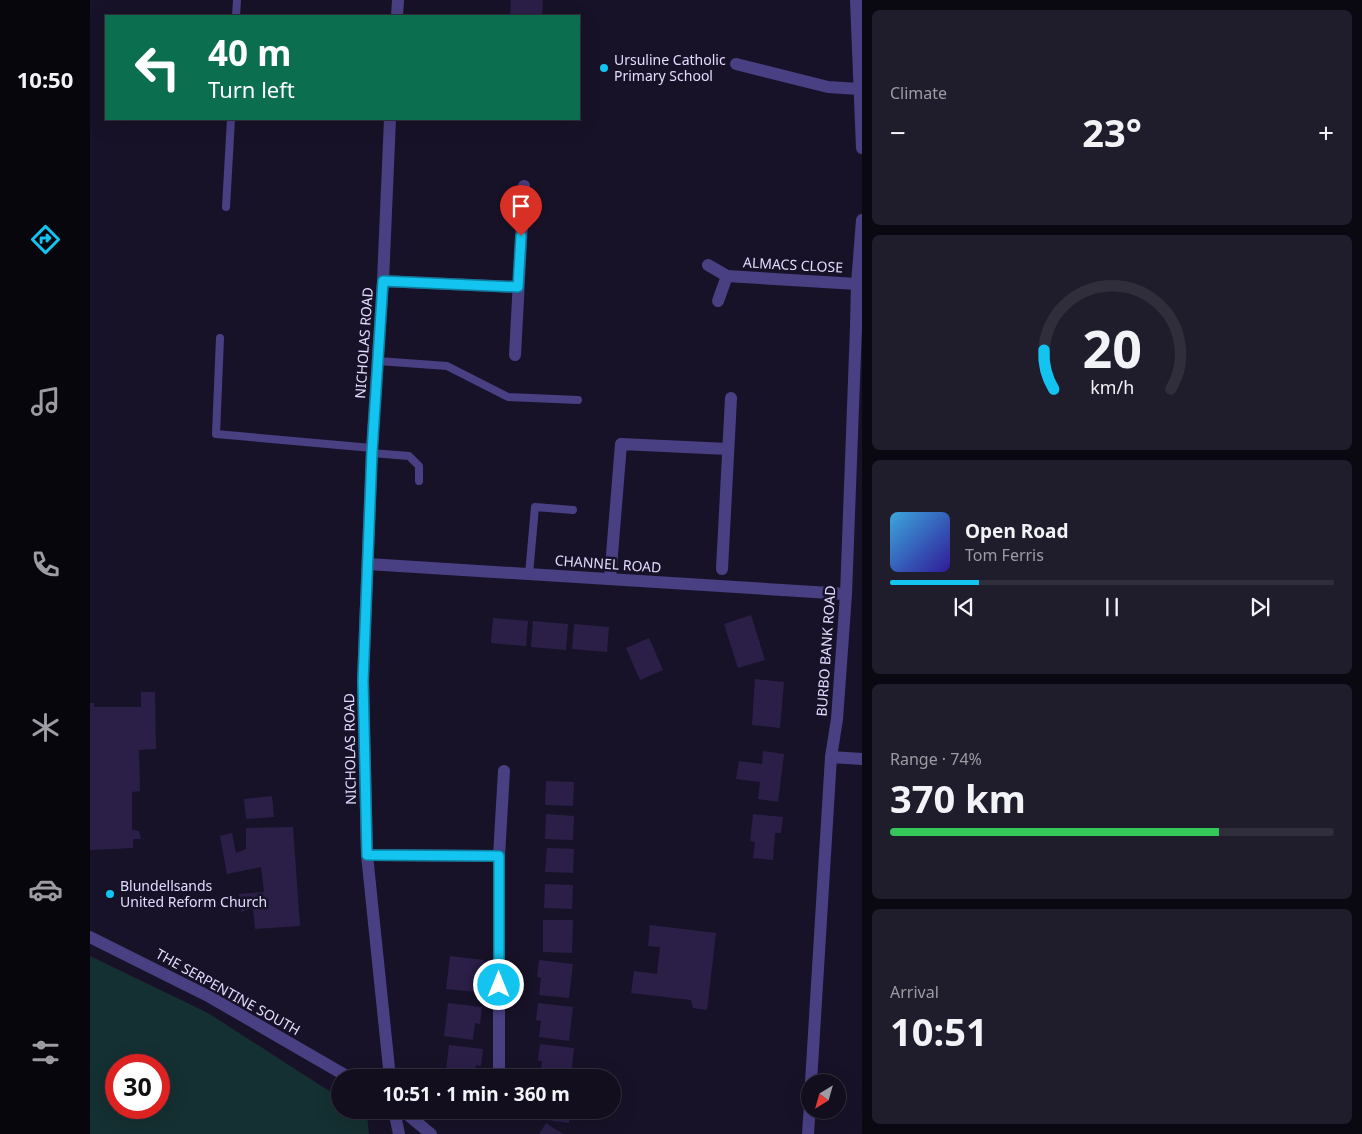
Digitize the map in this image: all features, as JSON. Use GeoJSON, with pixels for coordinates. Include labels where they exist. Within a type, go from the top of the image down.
{"type":"FeatureCollection","features":[{"type":"Feature","properties":{"kind":"street"},"geometry":{"type":"LineString","coordinates":[[397,15],[398,0]]}},
{"type":"Feature","properties":{"kind":"street"},"geometry":{"type":"LineString","coordinates":[[856,0],[859,34],[862,148]]}},
{"type":"Feature","properties":{"kind":"street"},"geometry":{"type":"LineString","coordinates":[[736,64],[828,87],[859,89]]}},
{"type":"Feature","properties":{"kind":"street","name":"NICHOLAS ROAD"},"geometry":{"type":"LineString","coordinates":[[389,1069],[367,855],[363,681],[372,450],[383,281],[390,120]]}},
{"type":"Feature","properties":{"kind":"street"},"geometry":{"type":"LineString","coordinates":[[515,355],[524,186]]}},
{"type":"Feature","properties":{"kind":"street","name":"BURBO BANK ROAD"},"geometry":{"type":"LineString","coordinates":[[811,1074],[831,757],[846,594],[859,327],[857,284],[862,220]]}},
{"type":"Feature","properties":{"kind":"street","name":"ALMACS CLOSE"},"geometry":{"type":"LineString","coordinates":[[708,265],[727,276],[857,284]]}},
{"type":"Feature","properties":{"kind":"street","name":"ALMACS CLOSE"},"geometry":{"type":"LineString","coordinates":[[718,301],[727,276]]}},
{"type":"Feature","properties":{"kind":"street"},"geometry":{"type":"LineString","coordinates":[[383,281],[518,287]]}},
{"type":"Feature","properties":{"kind":"street"},"geometry":{"type":"LineString","coordinates":[[722,568],[731,398]]}},
{"type":"Feature","properties":{"kind":"street"},"geometry":{"type":"LineString","coordinates":[[610,580],[621,444],[728,449]]}},
{"type":"Feature","properties":{"kind":"street","name":"CHANNEL ROAD"},"geometry":{"type":"LineString","coordinates":[[368,564],[846,594]]}},
{"type":"Feature","properties":{"kind":"street"},"geometry":{"type":"LineString","coordinates":[[831,757],[862,759]]}},
{"type":"Feature","properties":{"kind":"street"},"geometry":{"type":"LineString","coordinates":[[499,1069],[499,856],[504,771]]}},
{"type":"Feature","properties":{"kind":"street"},"geometry":{"type":"LineString","coordinates":[[367,855],[499,856]]}},
{"type":"Feature","properties":{"kind":"street","name":"THE SERPENTINE SOUTH"},"geometry":{"type":"LineString","coordinates":[[90,937],[210,997],[334,1069]]}},
{"type":"Feature","properties":{"kind":"street"},"geometry":{"type":"LineString","coordinates":[[396,1119],[399,1134]]}},
{"type":"Feature","properties":{"kind":"street"},"geometry":{"type":"LineString","coordinates":[[413,1119],[431,1134]]}},
{"type":"Feature","properties":{"kind":"street"},"geometry":{"type":"LineString","coordinates":[[808,1134],[809,1119]]}},
{"type":"Feature","properties":{"kind":"lane"},"geometry":{"type":"LineString","coordinates":[[236,15],[237,0]]}},
{"type":"Feature","properties":{"kind":"lane"},"geometry":{"type":"LineString","coordinates":[[226,207],[231,120]]}},
{"type":"Feature","properties":{"kind":"lane"},"geometry":{"type":"LineString","coordinates":[[220,338],[216,434],[372,450],[409,456],[419,466],[419,481]]}},
{"type":"Feature","properties":{"kind":"lane"},"geometry":{"type":"LineString","coordinates":[[378,361],[446,366],[508,397],[578,400]]}},
{"type":"Feature","properties":{"kind":"lane"},"geometry":{"type":"LineString","coordinates":[[529,574],[535,507],[573,510]]}},
{"type":"Feature","properties":{"kind":"green space"},"geometry":{"type":"Polygon","coordinates":[[[90,956],[208,1013],[331,1092],[331,1119],[367,1119],[369,1134],[90,1134],[90,956]]]}},
{"type":"Feature","properties":{"kind":"building"},"geometry":{"type":"Polygon","coordinates":[[[511,0],[543,0],[542,15],[510,15],[511,0]]]}},
{"type":"Feature","properties":{"kind":"building"},"geometry":{"type":"Polygon","coordinates":[[[751,615],[765,660],[738,668],[724,624],[751,615]]]}},
{"type":"Feature","properties":{"kind":"building"},"geometry":{"type":"Polygon","coordinates":[[[493,618],[528,621],[526,646],[491,643],[493,618]]]}},
{"type":"Feature","properties":{"kind":"building"},"geometry":{"type":"Polygon","coordinates":[[[533,621],[568,624],[566,650],[531,647],[533,621]]]}},
{"type":"Feature","properties":{"kind":"building"},"geometry":{"type":"Polygon","coordinates":[[[574,624],[609,627],[607,652],[572,649],[574,624]]]}},
{"type":"Feature","properties":{"kind":"building"},"geometry":{"type":"Polygon","coordinates":[[[649,638],[663,670],[640,680],[626,648],[649,638]]]}},
{"type":"Feature","properties":{"kind":"building"},"geometry":{"type":"Polygon","coordinates":[[[755,679],[784,682],[780,728],[752,725],[755,679]]]}},
{"type":"Feature","properties":{"kind":"building"},"geometry":{"type":"Polygon","coordinates":[[[141,692],[155,692],[156,749],[139,750],[140,791],[132,792],[132,830],[139,831],[141,839],[133,839],[133,848],[90,850],[90,703],[94,703],[94,707],[141,707],[141,692]]]}},
{"type":"Feature","properties":{"kind":"building"},"geometry":{"type":"Polygon","coordinates":[[[763,751],[784,754],[778,802],[758,799],[760,782],[736,779],[739,761],[762,764],[763,751]]]}},
{"type":"Feature","properties":{"kind":"building"},"geometry":{"type":"Polygon","coordinates":[[[546,781],[574,782],[573,806],[545,805],[546,781]]]}},
{"type":"Feature","properties":{"kind":"building"},"geometry":{"type":"Polygon","coordinates":[[[272,796],[274,817],[246,819],[244,799],[272,796]]]}},
{"type":"Feature","properties":{"kind":"building"},"geometry":{"type":"Polygon","coordinates":[[[546,814],[574,816],[573,840],[545,839],[546,814]]]}},
{"type":"Feature","properties":{"kind":"building"},"geometry":{"type":"Polygon","coordinates":[[[753,814],[783,817],[781,833],[775,833],[773,860],[753,858],[755,842],[750,841],[753,814]]]}},
{"type":"Feature","properties":{"kind":"building"},"geometry":{"type":"Polygon","coordinates":[[[293,827],[300,926],[255,929],[253,908],[241,912],[239,894],[264,892],[261,867],[227,874],[220,836],[232,833],[236,853],[246,849],[246,828],[293,827]]]}},
{"type":"Feature","properties":{"kind":"building"},"geometry":{"type":"Polygon","coordinates":[[[547,848],[574,849],[573,873],[545,872],[547,848]]]}},
{"type":"Feature","properties":{"kind":"building"},"geometry":{"type":"Polygon","coordinates":[[[545,884],[573,885],[572,909],[544,908],[545,884]]]}},
{"type":"Feature","properties":{"kind":"building"},"geometry":{"type":"Polygon","coordinates":[[[543,920],[573,920],[572,953],[543,952],[543,920]]]}},
{"type":"Feature","properties":{"kind":"building"},"geometry":{"type":"Polygon","coordinates":[[[650,925],[716,933],[707,1010],[693,1008],[691,1000],[631,993],[634,971],[657,974],[660,947],[648,946],[650,925]]]}},
{"type":"Feature","properties":{"kind":"building"},"geometry":{"type":"Polygon","coordinates":[[[450,956],[484,960],[482,977],[477,976],[475,992],[446,989],[450,956]]]}},
{"type":"Feature","properties":{"kind":"building"},"geometry":{"type":"Polygon","coordinates":[[[539,960],[573,964],[569,998],[539,995],[541,978],[537,977],[539,960]]]}},
{"type":"Feature","properties":{"kind":"building"},"geometry":{"type":"Polygon","coordinates":[[[448,1003],[482,1007],[480,1024],[475,1023],[473,1040],[444,1036],[448,1003]]]}},
{"type":"Feature","properties":{"kind":"building"},"geometry":{"type":"Polygon","coordinates":[[[538,1003],[573,1007],[569,1041],[539,1037],[541,1021],[536,1020],[538,1003]]]}},
{"type":"Feature","properties":{"kind":"building"},"geometry":{"type":"Polygon","coordinates":[[[540,1044],[574,1048],[572,1069],[541,1069],[542,1061],[538,1061],[540,1044]]]}},
{"type":"Feature","properties":{"kind":"building"},"geometry":{"type":"Polygon","coordinates":[[[449,1045],[483,1049],[481,1066],[476,1065],[476,1069],[446,1069],[449,1045]]]}},
{"type":"Feature","properties":{"kind":"building"},"geometry":{"type":"Polygon","coordinates":[[[539,1119],[569,1119],[569,1123],[539,1119]]]}},
{"type":"Feature","properties":{"kind":"building"},"geometry":{"type":"Polygon","coordinates":[[[546,1123],[563,1134],[539,1134],[546,1123]]]}},
{"type":"Feature","properties":{"kind":"place","name":"Ursuline Catholic Primary School"},"geometry":{"type":"Point","coordinates":[604,68]}},
{"type":"Feature","properties":{"kind":"place","name":"Blundellsands United Reform Church"},"geometry":{"type":"Point","coordinates":[110,894]}},
{"type":"Feature","properties":{"kind":"route"},"geometry":{"type":"LineString","coordinates":[[499,985],[499,856],[367,855],[363,681],[372,452],[383,281],[518,287],[521,236]]}}]}
